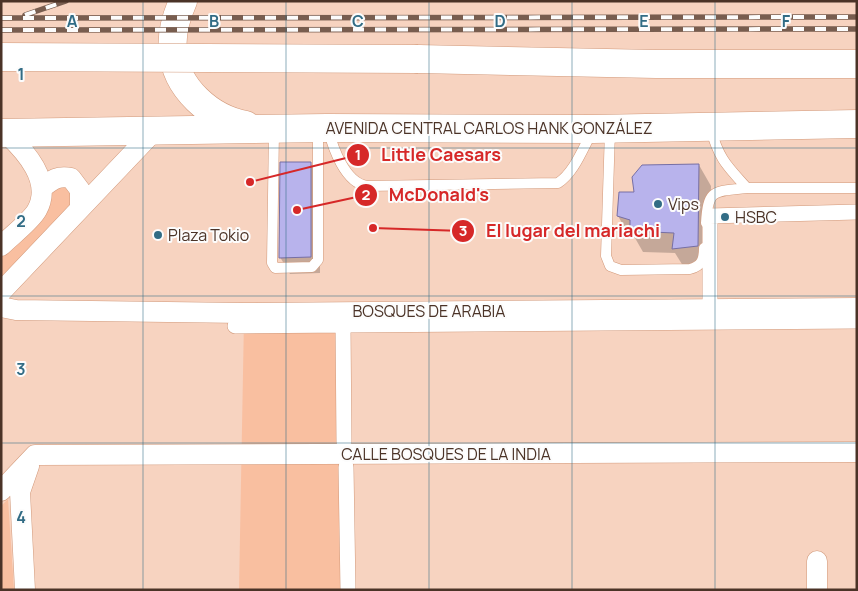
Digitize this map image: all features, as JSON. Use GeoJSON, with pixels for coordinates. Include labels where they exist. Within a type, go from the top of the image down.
{"type":"FeatureCollection","features":[{"type":"Feature","properties":{"kind":"main road"},"geometry":{"type":"LineString","coordinates":[[183,1],[175,21],[172,51],[183,82],[199,102],[214,113],[233,122],[274,129]]}},
{"type":"Feature","properties":{"kind":"main road"},"geometry":{"type":"LineString","coordinates":[[1,57],[418,58],[656,64],[857,64]]}},
{"type":"Feature","properties":{"kind":"main road","name":"AVENIDA CENTRAL CARLOS HANK GONZÁLEZ"},"geometry":{"type":"LineString","coordinates":[[4,133],[323,128],[602,129],[857,124]]}},
{"type":"Feature","properties":{"kind":"street"},"geometry":{"type":"LineString","coordinates":[[1,292],[154,131]]}},
{"type":"Feature","properties":{"kind":"street"},"geometry":{"type":"LineString","coordinates":[[1,246],[37,210],[42,188],[36,170],[27,154],[4,133]]}},
{"type":"Feature","properties":{"kind":"street"},"geometry":{"type":"LineString","coordinates":[[42,188],[53,178],[71,178],[80,190],[80,207]]}},
{"type":"Feature","properties":{"kind":"street"},"geometry":{"type":"LineString","coordinates":[[710,299],[710,216],[857,212]]}},
{"type":"Feature","properties":{"kind":"street","name":"BOSQUES DE ARABIA"},"geometry":{"type":"LineString","coordinates":[[1,307],[16,310],[243,313],[857,308]]}},
{"type":"Feature","properties":{"kind":"street"},"geometry":{"type":"LineString","coordinates":[[235,326],[857,322]]}},
{"type":"Feature","properties":{"kind":"street"},"geometry":{"type":"LineString","coordinates":[[342,325],[344,442]]}},
{"type":"Feature","properties":{"kind":"street","name":"CALLE BOSQUES DE LA INDIA"},"geometry":{"type":"LineString","coordinates":[[35,455],[857,452]]}},
{"type":"Feature","properties":{"kind":"street"},"geometry":{"type":"LineString","coordinates":[[1,491],[35,455]]}},
{"type":"Feature","properties":{"kind":"street"},"geometry":{"type":"LineString","coordinates":[[25,590],[20,492],[25,472],[35,455]]}},
{"type":"Feature","properties":{"kind":"street"},"geometry":{"type":"LineString","coordinates":[[346,467],[348,590]]}},
{"type":"Feature","properties":{"kind":"street"},"geometry":{"type":"LineString","coordinates":[[816,561],[817,590]]}},
{"type":"Feature","properties":{"kind":"lane"},"geometry":{"type":"LineString","coordinates":[[710,126],[716,151],[747,188]]}},
{"type":"Feature","properties":{"kind":"lane"},"geometry":{"type":"LineString","coordinates":[[274,129],[272,263],[276,268],[312,267],[318,260],[323,128]]}},
{"type":"Feature","properties":{"kind":"lane"},"geometry":{"type":"LineString","coordinates":[[323,128],[336,156],[356,181],[367,186],[558,183],[602,129]]}},
{"type":"Feature","properties":{"kind":"lane"},"geometry":{"type":"LineString","coordinates":[[602,129],[606,256],[607,262],[615,270],[695,268],[700,265],[704,256],[708,200],[719,192],[747,188],[857,188]]}},
{"type":"Feature","properties":{"kind":"shaded area"},"geometry":{"type":"Polygon","coordinates":[[[67,179],[78,200],[1,281],[1,256],[32,225],[48,187],[67,179]]]}},
{"type":"Feature","properties":{"kind":"shaded area"},"geometry":{"type":"Polygon","coordinates":[[[341,317],[348,590],[239,590],[244,319],[341,317]]]}},
{"type":"Feature","properties":{"kind":"shaded area"},"geometry":{"type":"Polygon","coordinates":[[[8,499],[14,590],[1,590],[1,506],[8,499]]]}},
{"type":"Feature","properties":{"kind":"building"},"geometry":{"type":"Polygon","coordinates":[[[280,162],[311,162],[311,257],[279,258],[280,162]]]}},
{"type":"Feature","properties":{"kind":"building","name":"Vips"},"geometry":{"type":"Polygon","coordinates":[[[699,164],[698,246],[672,249],[674,233],[630,231],[630,220],[617,216],[619,192],[634,192],[632,177],[642,165],[699,164]]]}},
{"type":"Feature","properties":{"kind":"railway"},"geometry":{"type":"LineString","coordinates":[[25,15],[66,1]]}},
{"type":"Feature","properties":{"kind":"railway"},"geometry":{"type":"LineString","coordinates":[[1,18],[857,17]]}},
{"type":"Feature","properties":{"kind":"railway"},"geometry":{"type":"LineString","coordinates":[[1,30],[857,29]]}},
{"type":"Feature","properties":{"kind":"place","name":"Little Caesars"},"geometry":{"type":"Point","coordinates":[250,182]}},
{"type":"Feature","properties":{"kind":"place","name":"Vips"},"geometry":{"type":"Point","coordinates":[658,204]}},
{"type":"Feature","properties":{"kind":"place","name":"McDonald's"},"geometry":{"type":"Point","coordinates":[297,210]}},
{"type":"Feature","properties":{"kind":"place","name":"HSBC"},"geometry":{"type":"Point","coordinates":[725,217]}},
{"type":"Feature","properties":{"kind":"place","name":"El lugar del mariachi"},"geometry":{"type":"Point","coordinates":[373,228]}},
{"type":"Feature","properties":{"kind":"place","name":"Plaza Tokio"},"geometry":{"type":"Point","coordinates":[158,235]}}]}
